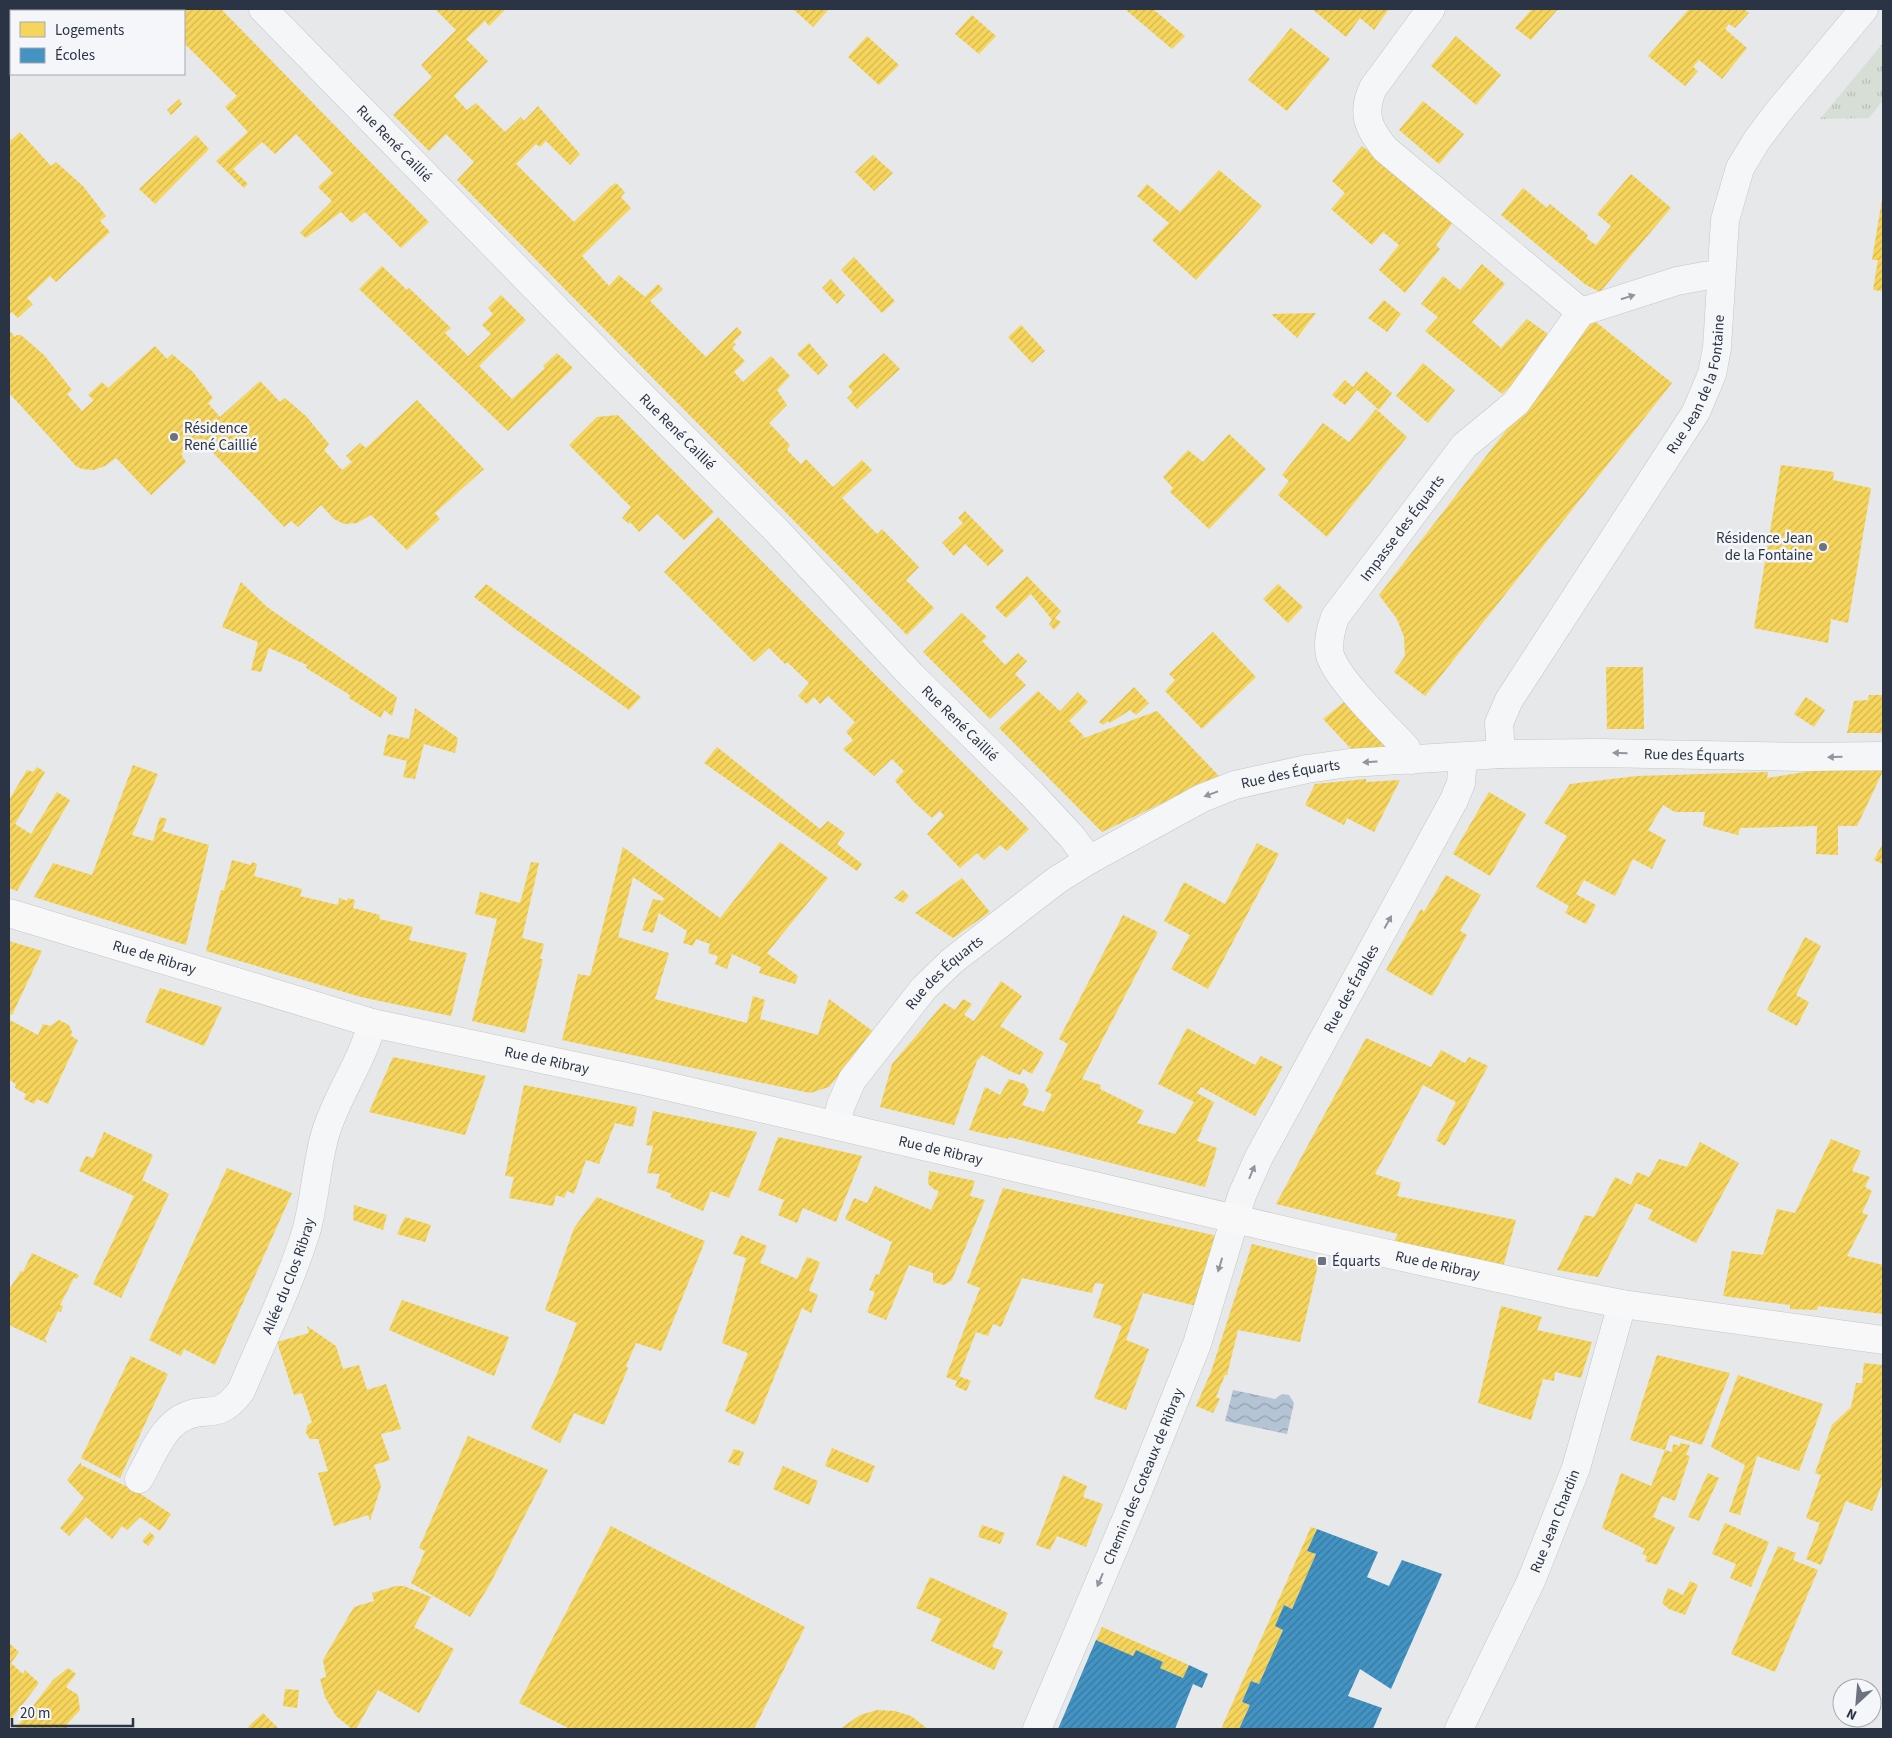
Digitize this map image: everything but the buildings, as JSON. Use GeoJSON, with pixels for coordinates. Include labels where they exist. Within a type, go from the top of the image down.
{"type":"FeatureCollection","features":[{"type":"Feature","properties":{"kind":"street","name":"Rue René Caillié"},"geometry":{"type":"LineString","coordinates":[[263,9],[574,328],[776,530],[911,675],[1031,793],[1072,838],[1089,860]]}},
{"type":"Feature","properties":{"kind":"street"},"geometry":{"type":"LineString","coordinates":[[1431,9],[1373,88],[1367,100],[1366,116],[1371,132],[1386,150],[1581,312],[1677,281],[1720,275]]}},
{"type":"Feature","properties":{"kind":"street","name":"Rue Jean de la Fontaine"},"geometry":{"type":"LineString","coordinates":[[1501,754],[1499,723],[1509,700],[1696,412],[1705,393],[1712,374],[1717,348],[1720,275],[1725,220],[1740,168],[1772,119],[1864,9]]}},
{"type":"Feature","properties":{"kind":"street","name":"Impasse des Équarts"},"geometry":{"type":"LineString","coordinates":[[1410,760],[1406,748],[1342,676],[1330,655],[1329,638],[1334,617],[1464,446],[1516,402],[1581,312]]}},
{"type":"Feature","properties":{"kind":"street","name":"Rue des Équarts"},"geometry":{"type":"LineString","coordinates":[[836,1124],[852,1080],[924,988],[952,961],[1057,880],[1089,860],[1202,798],[1235,785],[1306,769],[1349,763],[1463,758],[1501,754],[1599,753],[1806,757],[1883,756]]}},
{"type":"Feature","properties":{"kind":"street","name":"Rue des Érables"},"geometry":{"type":"LineString","coordinates":[[1235,1218],[1259,1157],[1454,800],[1461,783],[1463,758]]}},
{"type":"Feature","properties":{"kind":"street","name":"Rue de Ribray"},"geometry":{"type":"LineString","coordinates":[[9,914],[372,1023],[645,1081],[1235,1218],[1622,1304],[1883,1340]]}},
{"type":"Feature","properties":{"kind":"street","name":"Allée du Clos Ribray"},"geometry":{"type":"LineString","coordinates":[[139,1479],[170,1427],[181,1418],[194,1413],[211,1413],[223,1409],[232,1403],[241,1391],[305,1234],[315,1200],[325,1136],[334,1109],[368,1037],[372,1023]]}},
{"type":"Feature","properties":{"kind":"street","name":"Chemin des Coteaux de Ribray"},"geometry":{"type":"LineString","coordinates":[[1037,1729],[1136,1496],[1197,1344],[1235,1218]]}},
{"type":"Feature","properties":{"kind":"street","name":"Rue Jean Chardin"},"geometry":{"type":"LineString","coordinates":[[1459,1729],[1531,1581],[1576,1468],[1622,1304]]}},
{"type":"Feature","properties":{"kind":"green space"},"geometry":{"type":"Polygon","coordinates":[[[1883,43],[1883,100],[1869,118],[1820,119],[1883,43]]]}},
{"type":"Feature","properties":{"kind":"water"},"geometry":{"type":"Polygon","coordinates":[[[1233,1390],[1275,1399],[1282,1394],[1289,1395],[1294,1403],[1287,1434],[1225,1421],[1233,1390]]]}},
{"type":"Feature","properties":{"kind":"place","name":"Résidence René Caillié"},"geometry":{"type":"Point","coordinates":[174,437]}},
{"type":"Feature","properties":{"kind":"place","name":"Résidence Jean de la Fontaine"},"geometry":{"type":"Point","coordinates":[1823,547]}},
{"type":"Feature","properties":{"kind":"place","name":"Équarts"},"geometry":{"type":"Point","coordinates":[1322,1261]}}]}
